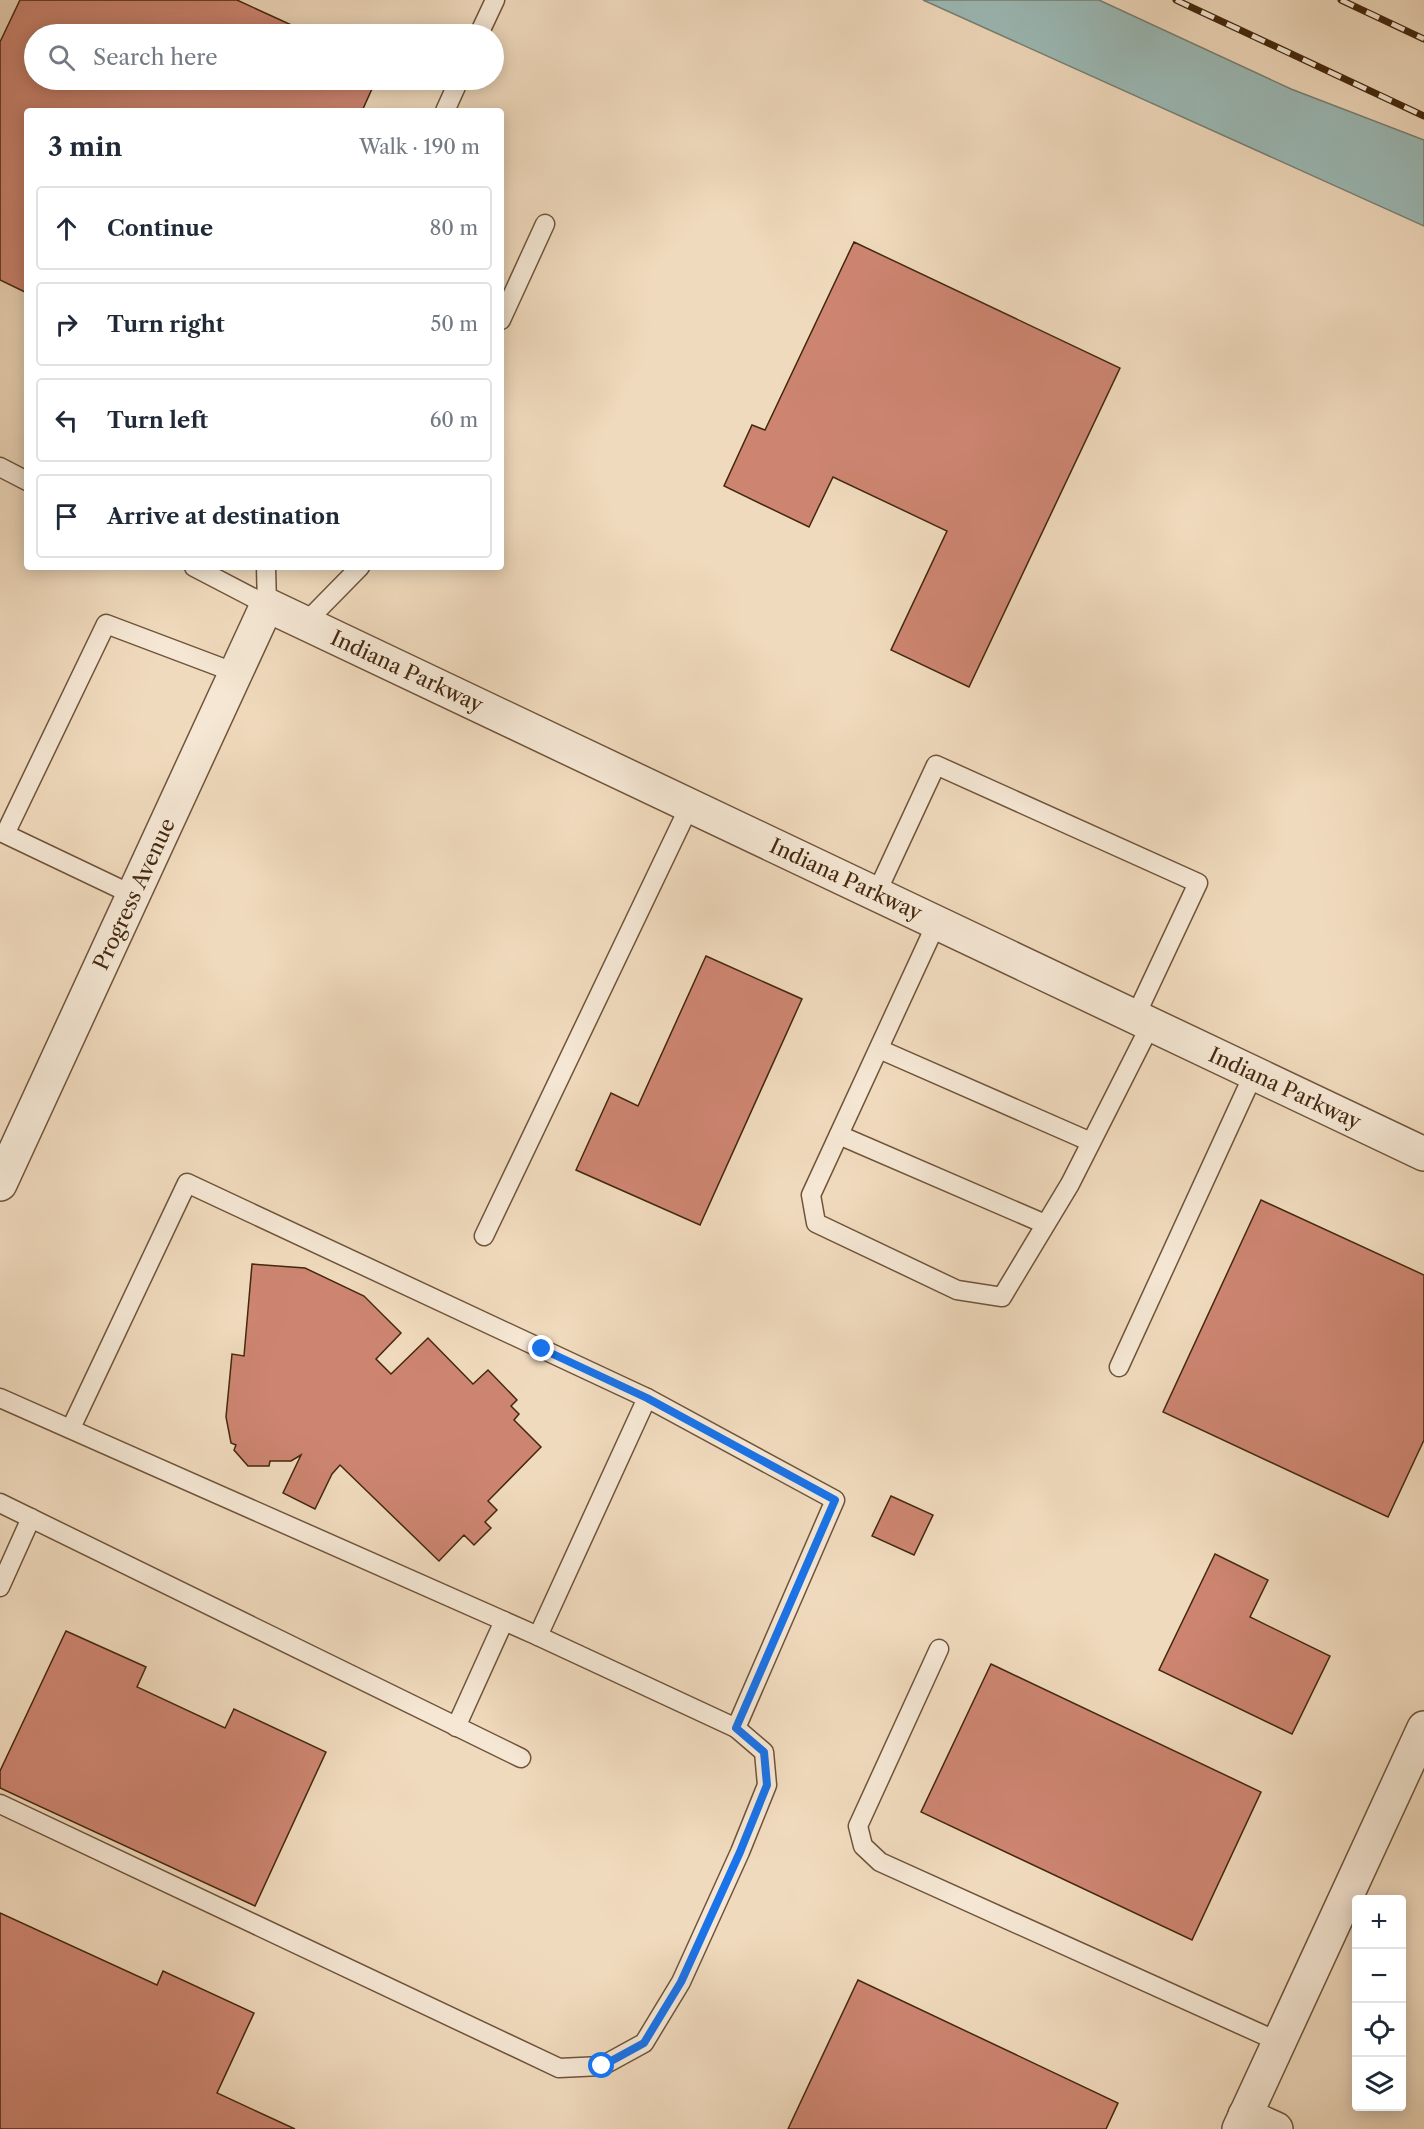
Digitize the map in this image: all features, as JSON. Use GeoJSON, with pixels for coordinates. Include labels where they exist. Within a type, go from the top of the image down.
{"type":"FeatureCollection","features":[{"type":"Feature","properties":{"kind":"street","name":"Indiana Parkway"},"geometry":{"type":"LineString","coordinates":[[267,605],[1424,1154]]}},
{"type":"Feature","properties":{"kind":"street","name":"Progress Avenue"},"geometry":{"type":"LineString","coordinates":[[0,1184],[267,605]]}},
{"type":"Feature","properties":{"kind":"street"},"geometry":{"type":"LineString","coordinates":[[1276,2129],[1242,2122],[1424,1728]]}},
{"type":"Feature","properties":{"kind":"lane"},"geometry":{"type":"LineString","coordinates":[[484,24],[495,0]]}},
{"type":"Feature","properties":{"kind":"lane"},"geometry":{"type":"LineString","coordinates":[[446,108],[454,90]]}},
{"type":"Feature","properties":{"kind":"lane"},"geometry":{"type":"LineString","coordinates":[[504,313],[545,224]]}},
{"type":"Feature","properties":{"kind":"lane"},"geometry":{"type":"LineString","coordinates":[[0,467],[24,479]]}},
{"type":"Feature","properties":{"kind":"lane"},"geometry":{"type":"LineString","coordinates":[[200,570],[267,605],[266,570]]}},
{"type":"Feature","properties":{"kind":"lane"},"geometry":{"type":"LineString","coordinates":[[305,623],[357,570]]}},
{"type":"Feature","properties":{"kind":"lane"},"geometry":{"type":"LineString","coordinates":[[133,895],[5,834],[106,624],[236,673]]}},
{"type":"Feature","properties":{"kind":"lane"},"geometry":{"type":"LineString","coordinates":[[876,894],[936,765],[1198,883],[1091,1142],[1070,1184],[1002,1297],[957,1290],[816,1223],[812,1195],[936,922]]}},
{"type":"Feature","properties":{"kind":"lane"},"geometry":{"type":"LineString","coordinates":[[484,1236],[690,805]]}},
{"type":"Feature","properties":{"kind":"lane"},"geometry":{"type":"LineString","coordinates":[[879,1049],[1091,1142]]}},
{"type":"Feature","properties":{"kind":"lane"},"geometry":{"type":"LineString","coordinates":[[1119,1367],[1254,1073]]}},
{"type":"Feature","properties":{"kind":"lane"},"geometry":{"type":"LineString","coordinates":[[839,1135],[1046,1224]]}},
{"type":"Feature","properties":{"kind":"lane"},"geometry":{"type":"LineString","coordinates":[[71,1428],[187,1183],[647,1398],[835,1500],[736,1728]]}},
{"type":"Feature","properties":{"kind":"lane"},"geometry":{"type":"LineString","coordinates":[[0,1398],[538,1636],[736,1728],[764,1752],[767,1785],[740,1852],[681,1982],[644,2043],[602,2066],[559,2068],[0,1804]]}},
{"type":"Feature","properties":{"kind":"lane"},"geometry":{"type":"LineString","coordinates":[[538,1636],[647,1398]]}},
{"type":"Feature","properties":{"kind":"lane"},"geometry":{"type":"LineString","coordinates":[[0,1503],[521,1758]]}},
{"type":"Feature","properties":{"kind":"lane"},"geometry":{"type":"LineString","coordinates":[[0,1587],[31,1518]]}},
{"type":"Feature","properties":{"kind":"lane"},"geometry":{"type":"LineString","coordinates":[[456,1727],[504,1621]]}},
{"type":"Feature","properties":{"kind":"lane"},"geometry":{"type":"LineString","coordinates":[[939,1649],[858,1826],[863,1846],[880,1862],[1279,2042]]}},
{"type":"Feature","properties":{"kind":"water"},"geometry":{"type":"Polygon","coordinates":[[[923,0],[1099,0],[1291,89],[1424,140],[1424,226],[923,0]]]}},
{"type":"Feature","properties":{"kind":"building"},"geometry":{"type":"Polygon","coordinates":[[[20,0],[237,0],[289,24],[24,24],[24,90],[371,90],[363,108],[24,108],[24,292],[0,280],[0,42],[20,0]]]}},
{"type":"Feature","properties":{"kind":"building"},"geometry":{"type":"Polygon","coordinates":[[[854,242],[1120,368],[969,687],[891,650],[947,531],[833,477],[809,527],[724,486],[752,425],[765,430],[854,242]]]}},
{"type":"Feature","properties":{"kind":"building"},"geometry":{"type":"Polygon","coordinates":[[[706,956],[802,999],[700,1225],[576,1170],[611,1093],[638,1106],[706,956]]]}},
{"type":"Feature","properties":{"kind":"building"},"geometry":{"type":"Polygon","coordinates":[[[1261,1200],[1424,1275],[1424,1440],[1388,1517],[1163,1412],[1261,1200]]]}},
{"type":"Feature","properties":{"kind":"building"},"geometry":{"type":"Polygon","coordinates":[[[252,1264],[305,1268],[364,1296],[401,1333],[376,1359],[391,1374],[428,1338],[473,1384],[488,1370],[517,1400],[511,1406],[519,1414],[514,1420],[541,1447],[488,1501],[497,1510],[485,1522],[491,1528],[474,1545],[464,1535],[439,1561],[340,1465],[332,1474],[315,1509],[283,1493],[301,1455],[291,1461],[270,1461],[269,1466],[248,1466],[234,1450],[236,1445],[231,1443],[226,1417],[232,1354],[244,1356],[252,1264]]]}},
{"type":"Feature","properties":{"kind":"building"},"geometry":{"type":"Polygon","coordinates":[[[891,1496],[933,1515],[914,1555],[872,1536],[891,1496]]]}},
{"type":"Feature","properties":{"kind":"building"},"geometry":{"type":"Polygon","coordinates":[[[1215,1554],[1268,1580],[1250,1617],[1330,1656],[1292,1734],[1159,1670],[1215,1554]]]}},
{"type":"Feature","properties":{"kind":"building"},"geometry":{"type":"Polygon","coordinates":[[[66,1631],[146,1667],[137,1687],[225,1728],[234,1709],[326,1752],[255,1906],[0,1788],[0,1771],[66,1631]]]}},
{"type":"Feature","properties":{"kind":"building"},"geometry":{"type":"Polygon","coordinates":[[[991,1664],[1261,1792],[1192,1940],[921,1812],[991,1664]]]}},
{"type":"Feature","properties":{"kind":"building"},"geometry":{"type":"Polygon","coordinates":[[[0,1913],[157,1985],[163,1971],[254,2013],[217,2093],[295,2129],[0,2129],[0,1913]]]}},
{"type":"Feature","properties":{"kind":"building"},"geometry":{"type":"Polygon","coordinates":[[[858,1980],[1118,2103],[1106,2129],[788,2129],[858,1980]]]}},
{"type":"Feature","properties":{"kind":"railway"},"geometry":{"type":"LineString","coordinates":[[1176,0],[1424,116]]}},
{"type":"Feature","properties":{"kind":"railway"},"geometry":{"type":"LineString","coordinates":[[1341,0],[1424,39]]}},
{"type":"Feature","properties":{"kind":"route"},"geometry":{"type":"LineString","coordinates":[[542,1349],[647,1398],[835,1500],[736,1728],[764,1752],[767,1785],[740,1852],[681,1982],[644,2043],[602,2066]]}}]}
